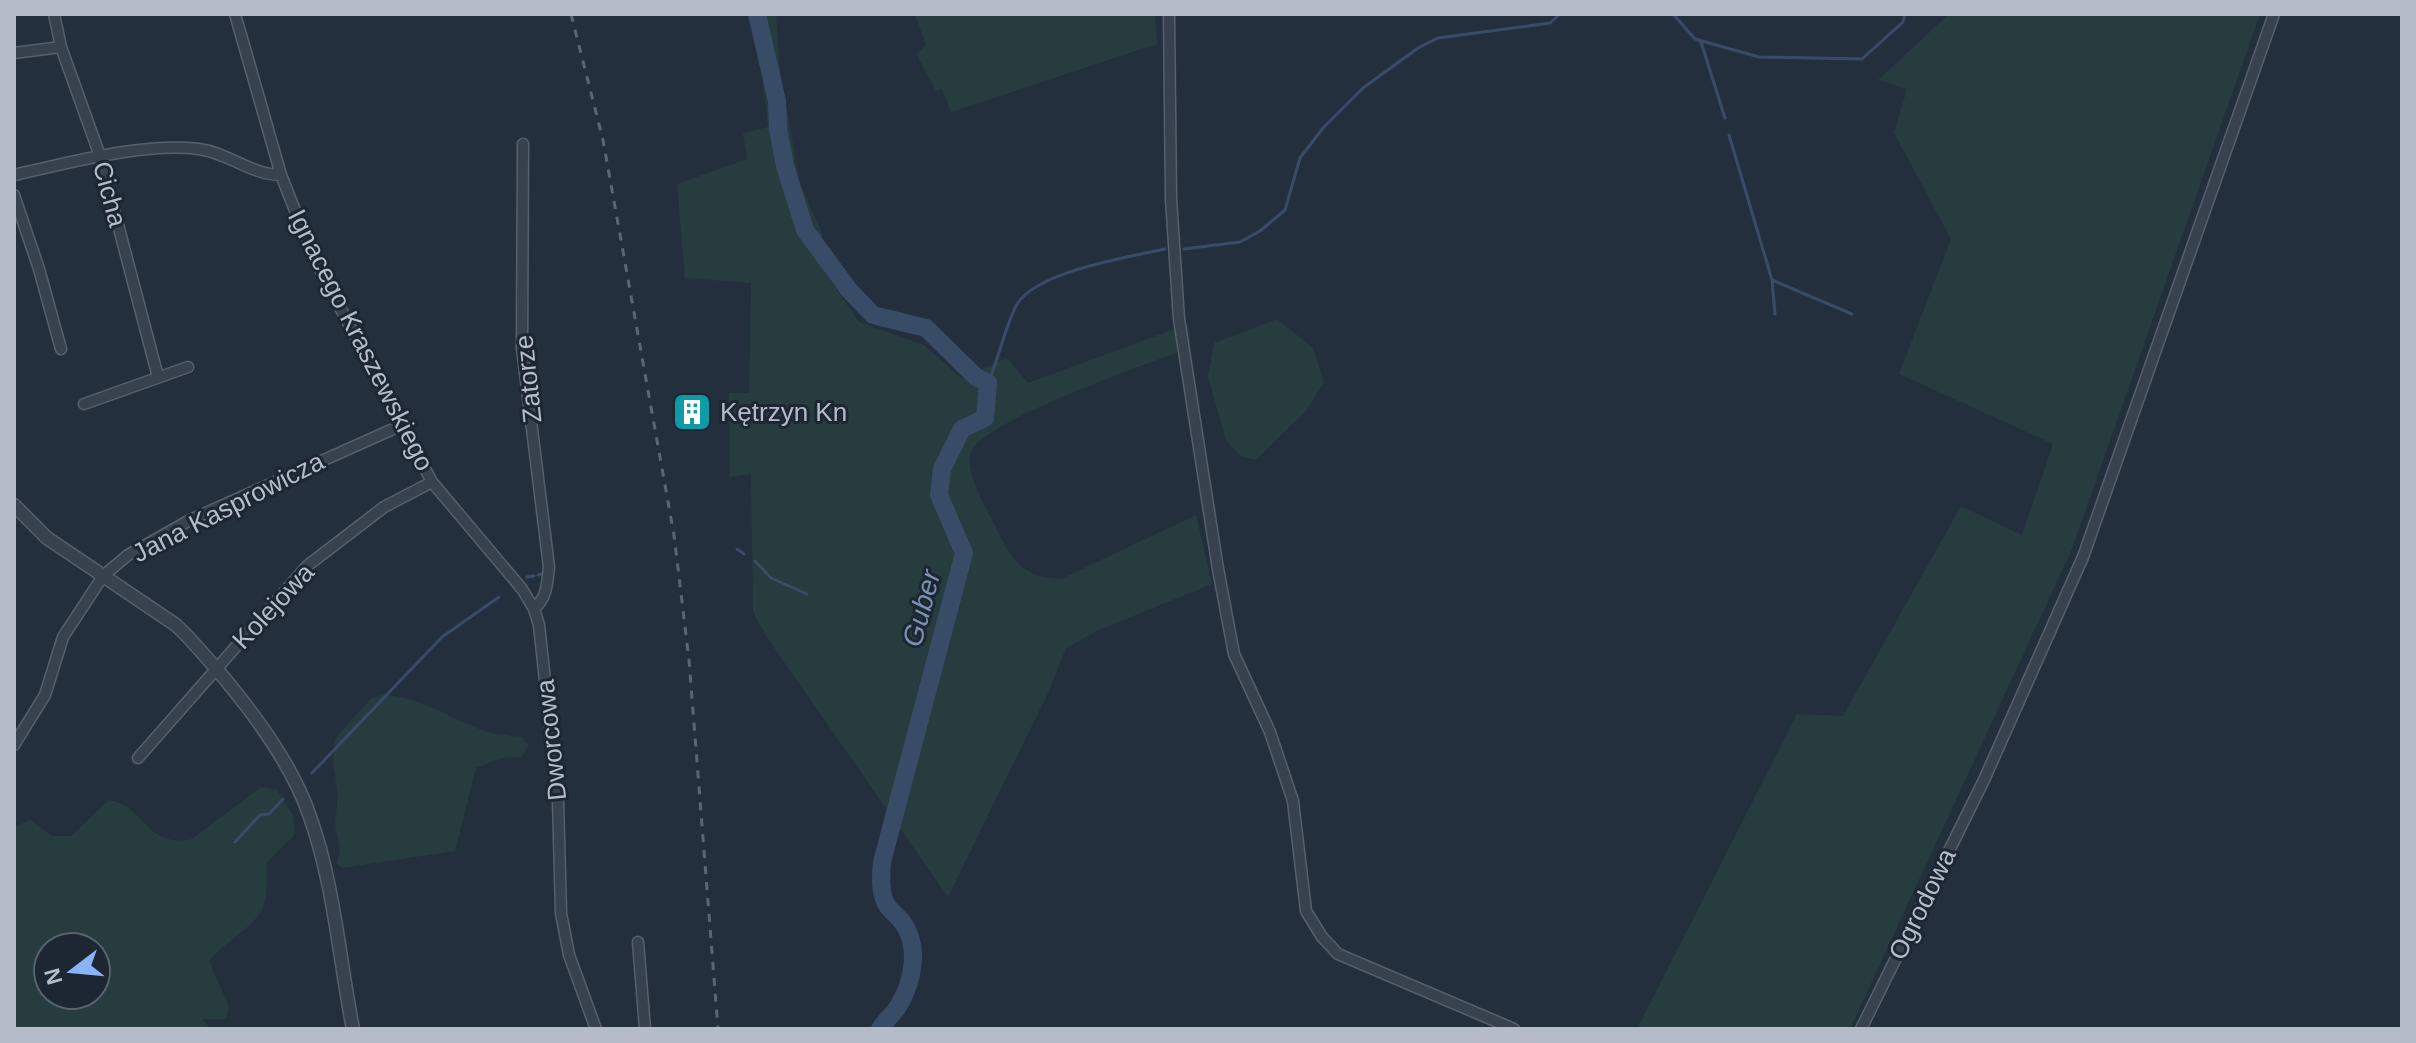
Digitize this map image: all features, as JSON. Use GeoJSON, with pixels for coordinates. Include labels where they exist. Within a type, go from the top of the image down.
{"type":"FeatureCollection","features":[{"type":"Feature","properties":{"kind":"street","name":"Cicha"},"geometry":{"type":"LineString","coordinates":[[54,14],[61,47],[100,156],[158,377]]}},
{"type":"Feature","properties":{"kind":"street","name":"Ignacego Kraszewskiego"},"geometry":{"type":"LineString","coordinates":[[235,14],[281,175],[313,256],[432,482]]}},
{"type":"Feature","properties":{"kind":"street"},"geometry":{"type":"LineString","coordinates":[[1169,14],[1171,199],[1179,319],[1234,654],[1270,732],[1293,801],[1306,911],[1322,937],[1338,954],[1514,1029]]}},
{"type":"Feature","properties":{"kind":"street","name":"Ogrodowa"},"geometry":{"type":"LineString","coordinates":[[1861,1029],[1984,780],[2083,557],[2274,14]]}},
{"type":"Feature","properties":{"kind":"street"},"geometry":{"type":"LineString","coordinates":[[14,53],[61,47]]}},
{"type":"Feature","properties":{"kind":"street","name":"Zatorze"},"geometry":{"type":"LineString","coordinates":[[523,144],[522,348],[549,567],[547,592],[534,609]]}},
{"type":"Feature","properties":{"kind":"street"},"geometry":{"type":"LineString","coordinates":[[14,175],[100,156],[199,149],[222,155],[264,175],[281,175]]}},
{"type":"Feature","properties":{"kind":"street"},"geometry":{"type":"LineString","coordinates":[[14,195],[61,349]]}},
{"type":"Feature","properties":{"kind":"street"},"geometry":{"type":"LineString","coordinates":[[84,404],[188,367]]}},
{"type":"Feature","properties":{"kind":"street","name":"Jana Kasprowicza"},"geometry":{"type":"LineString","coordinates":[[14,745],[45,695],[63,637],[103,576],[128,555],[190,520],[402,425]]}},
{"type":"Feature","properties":{"kind":"street","name":"Dworcowa"},"geometry":{"type":"LineString","coordinates":[[432,482],[522,589],[539,625],[558,801],[561,913],[569,955],[596,1029]]}},
{"type":"Feature","properties":{"kind":"street","name":"Kolejowa"},"geometry":{"type":"LineString","coordinates":[[138,758],[307,566],[384,507],[432,482]]}},
{"type":"Feature","properties":{"kind":"street"},"geometry":{"type":"LineString","coordinates":[[14,505],[47,538],[176,625],[216,669],[285,762],[309,812],[330,896],[353,1029]]}},
{"type":"Feature","properties":{"kind":"street"},"geometry":{"type":"LineString","coordinates":[[14,723],[24,731]]}},
{"type":"Feature","properties":{"kind":"street"},"geometry":{"type":"LineString","coordinates":[[638,942],[645,1029]]}},
{"type":"Feature","properties":{"kind":"green space"},"geometry":{"type":"Polygon","coordinates":[[[747,14],[776,14],[780,71],[800,184],[823,235],[808,248],[859,322],[924,345],[961,378],[1007,358],[1028,383],[1188,324],[1191,347],[1036,409],[982,439],[971,452],[973,479],[1007,548],[1019,564],[1036,575],[1061,579],[1196,515],[1212,584],[1099,630],[1066,648],[1049,691],[948,897],[768,639],[753,612],[751,474],[730,477],[729,393],[749,393],[751,283],[685,278],[677,184],[747,159],[743,133],[768,127],[759,49],[747,14]]]}},
{"type":"Feature","properties":{"kind":"green space"},"geometry":{"type":"Polygon","coordinates":[[[915,14],[1155,14],[1157,44],[951,112],[942,89],[936,91],[916,54],[926,45],[915,14]]]}},
{"type":"Feature","properties":{"kind":"green space"},"geometry":{"type":"Polygon","coordinates":[[[1949,14],[2260,14],[2072,549],[1850,1029],[1637,1029],[1797,714],[1843,716],[1961,506],[2022,535],[2053,444],[1899,374],[1951,239],[1894,133],[1907,89],[1878,80],[1949,14]]]}},
{"type":"Feature","properties":{"kind":"green space"},"geometry":{"type":"Polygon","coordinates":[[[1277,319],[1313,348],[1324,382],[1307,410],[1256,460],[1240,456],[1226,440],[1208,377],[1214,343],[1277,319]]]}},
{"type":"Feature","properties":{"kind":"green space"},"geometry":{"type":"Polygon","coordinates":[[[383,695],[413,700],[482,730],[522,737],[529,745],[521,757],[501,758],[476,768],[455,851],[342,868],[337,864],[340,851],[335,823],[338,796],[333,760],[335,738],[372,698],[383,695]]]}},
{"type":"Feature","properties":{"kind":"green space"},"geometry":{"type":"Polygon","coordinates":[[[261,787],[276,789],[293,815],[295,834],[267,862],[266,896],[256,919],[209,961],[229,1007],[226,1019],[202,1019],[208,1029],[14,1029],[14,827],[30,820],[52,836],[71,836],[109,800],[131,810],[155,833],[177,840],[192,839],[261,787]]]}},
{"type":"Feature","properties":{"kind":"waterway","name":"Guber"},"geometry":{"type":"LineString","coordinates":[[757,14],[777,101],[778,129],[785,166],[805,230],[849,290],[873,315],[926,328],[976,377],[988,383],[985,418],[962,429],[942,469],[939,495],[964,553],[882,862],[884,899],[908,932],[913,964],[904,996],[880,1029]]}},
{"type":"Feature","properties":{"kind":"waterway"},"geometry":{"type":"LineString","coordinates":[[1184,249],[1240,242],[1260,231],[1285,210],[1300,158],[1323,128],[1363,88],[1418,48],[1438,38],[1550,23],[1560,14]]}},
{"type":"Feature","properties":{"kind":"waterway"},"geometry":{"type":"LineString","coordinates":[[1673,14],[1695,39],[1759,57],[1862,59],[1903,22],[1905,14]]}},
{"type":"Feature","properties":{"kind":"waterway"},"geometry":{"type":"LineString","coordinates":[[1701,42],[1725,118]]}},
{"type":"Feature","properties":{"kind":"waterway"},"geometry":{"type":"LineString","coordinates":[[1729,135],[1772,280],[1775,314]]}},
{"type":"Feature","properties":{"kind":"waterway"},"geometry":{"type":"LineString","coordinates":[[988,383],[1012,315],[1026,294],[1061,275],[1165,249]]}},
{"type":"Feature","properties":{"kind":"waterway"},"geometry":{"type":"LineString","coordinates":[[1772,280],[1852,314]]}},
{"type":"Feature","properties":{"kind":"waterway"},"geometry":{"type":"LineString","coordinates":[[737,549],[744,554]]}},
{"type":"Feature","properties":{"kind":"waterway"},"geometry":{"type":"LineString","coordinates":[[755,561],[771,578],[807,594]]}},
{"type":"Feature","properties":{"kind":"waterway"},"geometry":{"type":"LineString","coordinates":[[538,575],[542,574]]}},
{"type":"Feature","properties":{"kind":"waterway"},"geometry":{"type":"LineString","coordinates":[[527,577],[534,576]]}},
{"type":"Feature","properties":{"kind":"waterway"},"geometry":{"type":"LineString","coordinates":[[312,773],[442,637],[499,597]]}},
{"type":"Feature","properties":{"kind":"waterway"},"geometry":{"type":"LineString","coordinates":[[235,842],[260,815],[269,814],[283,799]]}},
{"type":"Feature","properties":{"kind":"railway"},"geometry":{"type":"LineString","coordinates":[[571,14],[603,140],[674,535],[689,660],[718,1029]]}},
{"type":"Feature","properties":{"kind":"place","name":"Kętrzyn Kn"},"geometry":{"type":"Point","coordinates":[692,412]}}]}
